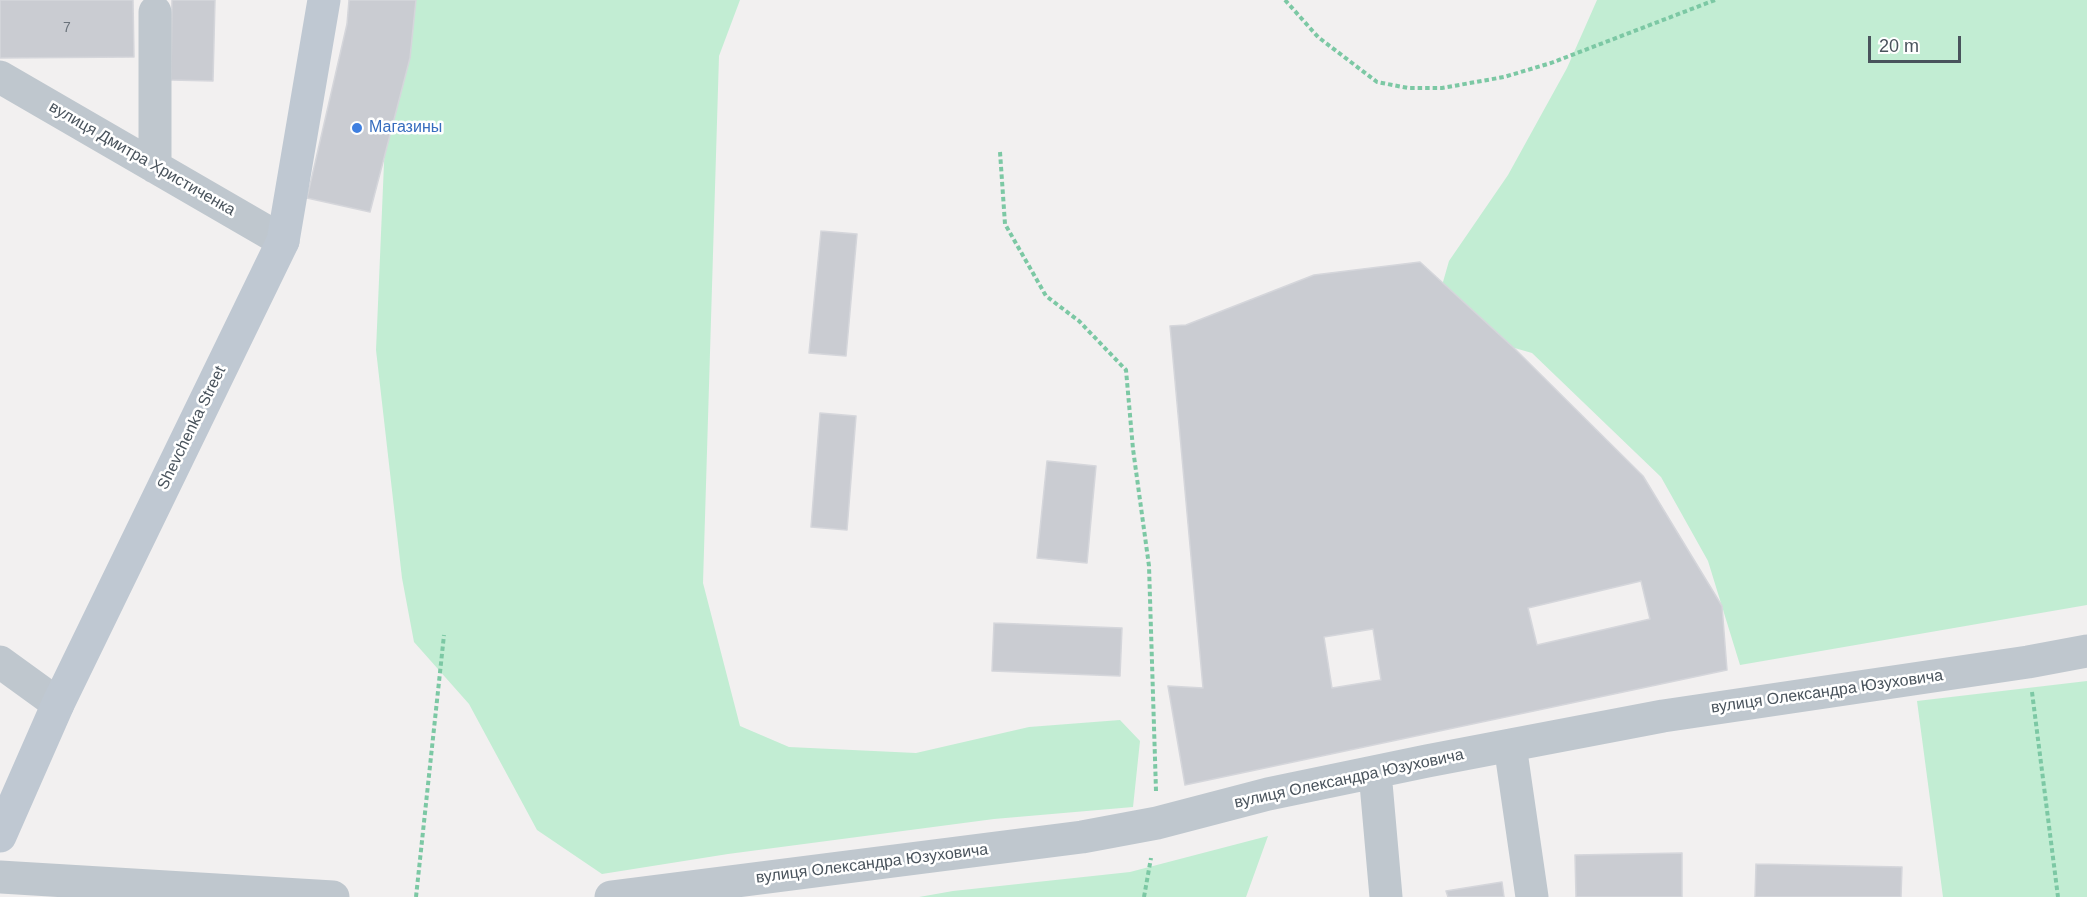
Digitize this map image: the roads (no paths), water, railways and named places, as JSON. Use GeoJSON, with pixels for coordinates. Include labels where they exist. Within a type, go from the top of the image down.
{"type":"FeatureCollection","features":[{"type":"Feature","properties":{"kind":"street","name":"Shevchenka Street"},"geometry":{"type":"LineString","coordinates":[[0,836],[58,704],[283,242],[324,0]]}},
{"type":"Feature","properties":{"kind":"street"},"geometry":{"type":"LineString","coordinates":[[155,12],[155,167]]}},
{"type":"Feature","properties":{"kind":"street","name":"вулиця Дмитра Христиченка"},"geometry":{"type":"LineString","coordinates":[[0,77],[283,242]]}},
{"type":"Feature","properties":{"kind":"street","name":"вулиця Олександра Юзуховича"},"geometry":{"type":"LineString","coordinates":[[611,897],[1082,837],[1157,823],[1268,794],[1664,716],[2028,662],[2087,651]]}},
{"type":"Feature","properties":{"kind":"street"},"geometry":{"type":"LineString","coordinates":[[0,662],[58,704]]}},
{"type":"Feature","properties":{"kind":"street"},"geometry":{"type":"LineString","coordinates":[[1510,745],[1532,897]]}},
{"type":"Feature","properties":{"kind":"street"},"geometry":{"type":"LineString","coordinates":[[1375,772],[1386,897]]}},
{"type":"Feature","properties":{"kind":"street"},"geometry":{"type":"LineString","coordinates":[[0,877],[333,897]]}},
{"type":"Feature","properties":{"kind":"place","name":"Магазины"},"geometry":{"type":"Point","coordinates":[357,128]}}]}
